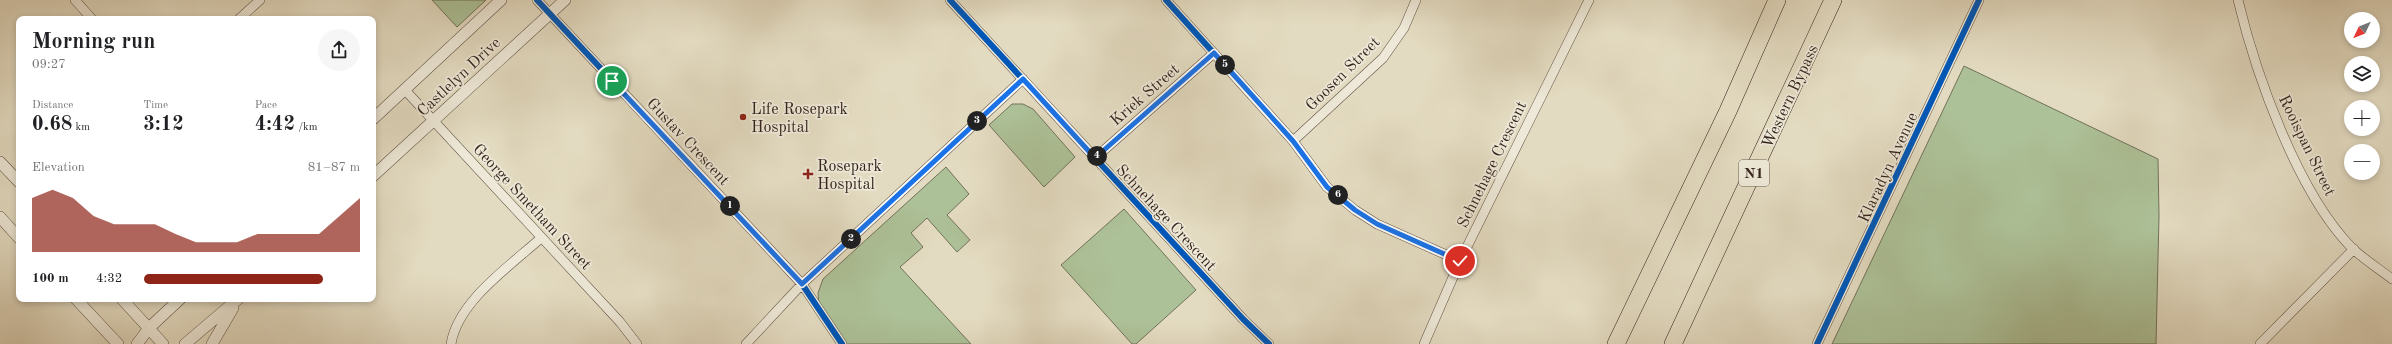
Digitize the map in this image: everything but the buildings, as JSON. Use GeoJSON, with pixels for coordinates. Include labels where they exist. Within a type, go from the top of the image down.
{"type":"FeatureCollection","features":[{"type":"Feature","properties":{"kind":"highway"},"geometry":{"type":"LineString","coordinates":[[1616,344],[1728,111],[1777,0]]}},
{"type":"Feature","properties":{"kind":"highway","name":"Western Bypass"},"geometry":{"type":"LineString","coordinates":[[1673,344],[1833,0]]}},
{"type":"Feature","properties":{"kind":"street"},"geometry":{"type":"LineString","coordinates":[[75,0],[89,16]]}},
{"type":"Feature","properties":{"kind":"street"},"geometry":{"type":"LineString","coordinates":[[242,16],[260,0]]}},
{"type":"Feature","properties":{"kind":"street","name":"Castlelyn Drive"},"geometry":{"type":"LineString","coordinates":[[376,116],[502,0]]}},
{"type":"Feature","properties":{"kind":"street","name":"Gustav Crescent"},"geometry":{"type":"LineString","coordinates":[[537,0],[802,284],[842,344]]}},
{"type":"Feature","properties":{"kind":"street","name":"Castlelyn Drive"},"geometry":{"type":"LineString","coordinates":[[376,173],[565,0]]}},
{"type":"Feature","properties":{"kind":"street","name":"Schnehage Crescent"},"geometry":{"type":"LineString","coordinates":[[950,0],[1259,336],[1270,344]]}},
{"type":"Feature","properties":{"kind":"street"},"geometry":{"type":"LineString","coordinates":[[1166,0],[1293,141],[1327,187],[1355,210],[1377,224],[1460,261]]}},
{"type":"Feature","properties":{"kind":"street","name":"Goosen Street"},"geometry":{"type":"LineString","coordinates":[[1293,141],[1383,58],[1404,28],[1416,0]]}},
{"type":"Feature","properties":{"kind":"street","name":"Schnehage Crescent"},"geometry":{"type":"LineString","coordinates":[[1424,344],[1460,261],[1589,0]]}},
{"type":"Feature","properties":{"kind":"street","name":"Klaradyn Avenue"},"geometry":{"type":"LineString","coordinates":[[1817,344],[1979,0]]}},
{"type":"Feature","properties":{"kind":"street","name":"Rooispan Street"},"geometry":{"type":"LineString","coordinates":[[2238,0],[2248,42],[2303,177],[2333,224],[2354,249],[2392,279]]}},
{"type":"Feature","properties":{"kind":"street","name":"Kriek Street"},"geometry":{"type":"LineString","coordinates":[[1095,158],[1214,53]]}},
{"type":"Feature","properties":{"kind":"street"},"geometry":{"type":"LineString","coordinates":[[746,344],[802,284],[1023,79]]}},
{"type":"Feature","properties":{"kind":"street","name":"George Smetham Street"},"geometry":{"type":"LineString","coordinates":[[405,90],[620,322],[637,344]]}},
{"type":"Feature","properties":{"kind":"street"},"geometry":{"type":"LineString","coordinates":[[0,162],[16,179]]}},
{"type":"Feature","properties":{"kind":"street"},"geometry":{"type":"LineString","coordinates":[[0,217],[16,235]]}},
{"type":"Feature","properties":{"kind":"street"},"geometry":{"type":"LineString","coordinates":[[451,344],[458,322],[469,305],[541,238]]}},
{"type":"Feature","properties":{"kind":"street"},"geometry":{"type":"LineString","coordinates":[[2260,344],[2354,249]]}},
{"type":"Feature","properties":{"kind":"street"},"geometry":{"type":"LineString","coordinates":[[79,302],[118,344]]}},
{"type":"Feature","properties":{"kind":"street"},"geometry":{"type":"LineString","coordinates":[[125,302],[163,344]]}},
{"type":"Feature","properties":{"kind":"street"},"geometry":{"type":"LineString","coordinates":[[136,344],[148,328],[177,302]]}},
{"type":"Feature","properties":{"kind":"street"},"geometry":{"type":"LineString","coordinates":[[185,344],[234,302]]}},
{"type":"Feature","properties":{"kind":"street"},"geometry":{"type":"LineString","coordinates":[[212,344],[236,302]]}},
{"type":"Feature","properties":{"kind":"green space"},"geometry":{"type":"Polygon","coordinates":[[[432,0],[486,0],[457,27],[432,0]]]}},
{"type":"Feature","properties":{"kind":"green space"},"geometry":{"type":"Polygon","coordinates":[[[1964,66],[2158,159],[2159,216],[2156,344],[1832,344],[1964,66]]]}},
{"type":"Feature","properties":{"kind":"green space"},"geometry":{"type":"Polygon","coordinates":[[[1012,104],[1023,104],[1033,109],[1075,157],[1044,187],[989,125],[1012,104]]]}},
{"type":"Feature","properties":{"kind":"green space"},"geometry":{"type":"Polygon","coordinates":[[[946,167],[969,194],[947,215],[970,240],[957,252],[927,218],[911,233],[923,247],[900,267],[971,344],[845,344],[819,305],[818,293],[823,279],[946,167]]]}},
{"type":"Feature","properties":{"kind":"green space"},"geometry":{"type":"Polygon","coordinates":[[[1124,209],[1196,290],[1136,344],[1132,344],[1061,265],[1124,209]]]}},
{"type":"Feature","properties":{"kind":"cycle path"},"geometry":{"type":"LineString","coordinates":[[537,0],[802,284],[842,344]]}},
{"type":"Feature","properties":{"kind":"cycle path"},"geometry":{"type":"LineString","coordinates":[[950,0],[1243,319],[1269,344]]}},
{"type":"Feature","properties":{"kind":"cycle path"},"geometry":{"type":"LineString","coordinates":[[1166,0],[1293,141],[1327,187],[1355,210],[1377,224],[1460,261]]}},
{"type":"Feature","properties":{"kind":"cycle path"},"geometry":{"type":"LineString","coordinates":[[1817,344],[1979,0]]}},
{"type":"Feature","properties":{"kind":"place","name":"Life Rosepark Hospital"},"geometry":{"type":"Point","coordinates":[743,117]}},
{"type":"Feature","properties":{"kind":"place","name":"Rosepark Hospital"},"geometry":{"type":"Point","coordinates":[808,174]}},
{"type":"Feature","properties":{"kind":"route"},"geometry":{"type":"LineString","coordinates":[[612,81],[802,284],[1023,79],[1095,158],[1214,53],[1293,141],[1327,187],[1355,210],[1377,224],[1460,261]]}}]}
